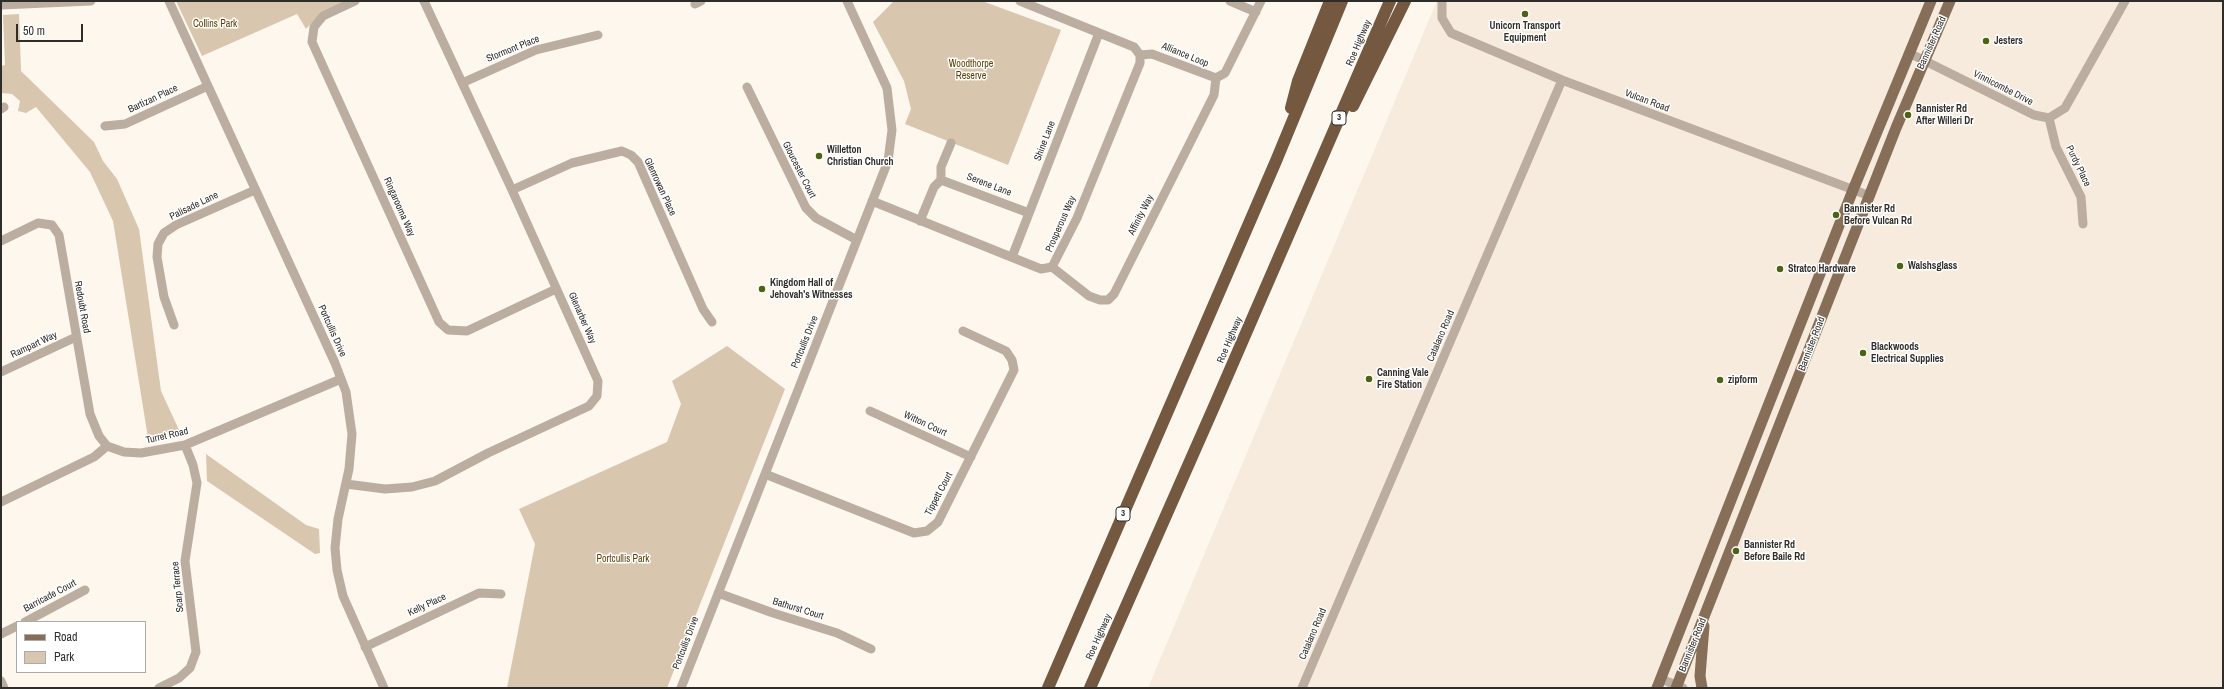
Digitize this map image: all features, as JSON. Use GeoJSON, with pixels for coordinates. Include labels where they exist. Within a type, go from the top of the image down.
{"type":"FeatureCollection","features":[{"type":"Feature","properties":{"kind":"highway"},"geometry":{"type":"LineString","coordinates":[[1276,161],[1298,81],[1330,1]]}},
{"type":"Feature","properties":{"kind":"highway","name":"3"},"geometry":{"type":"LineString","coordinates":[[1048,688],[1276,161],[1342,1]]}},
{"type":"Feature","properties":{"kind":"highway","name":"Roe Highway"},"geometry":{"type":"LineString","coordinates":[[1090,688],[1390,1]]}},
{"type":"Feature","properties":{"kind":"highway"},"geometry":{"type":"LineString","coordinates":[[1288,236],[1405,1]]}},
{"type":"Feature","properties":{"kind":"main road","name":"Bannister Road"},"geometry":{"type":"LineString","coordinates":[[1659,684],[1854,190],[1931,1]]}},
{"type":"Feature","properties":{"kind":"main road","name":"Bannister Road"},"geometry":{"type":"LineString","coordinates":[[1678,687],[1870,196],[1924,60],[1950,1]]}},
{"type":"Feature","properties":{"kind":"main road"},"geometry":{"type":"LineString","coordinates":[[1702,688],[1700,676],[1705,615]]}},
{"type":"Feature","properties":{"kind":"street"},"geometry":{"type":"LineString","coordinates":[[1,5],[91,1]]}},
{"type":"Feature","properties":{"kind":"street","name":"Portcullis Drive"},"geometry":{"type":"LineString","coordinates":[[169,1],[342,379],[348,400],[352,434],[346,484],[336,541],[337,570],[343,596],[384,688]]}},
{"type":"Feature","properties":{"kind":"street","name":"Ringarooma Way"},"geometry":{"type":"LineString","coordinates":[[355,1],[323,16],[314,27],[312,42],[440,322],[448,330],[467,331],[556,289]]}},
{"type":"Feature","properties":{"kind":"street","name":"Glenarber Way"},"geometry":{"type":"LineString","coordinates":[[346,484],[385,489],[412,487],[435,481],[488,453],[590,406],[598,396],[598,381],[512,190],[424,1]]}},
{"type":"Feature","properties":{"kind":"street","name":"Portcullis Drive"},"geometry":{"type":"LineString","coordinates":[[681,688],[888,161],[892,116],[887,88],[847,1]]}},
{"type":"Feature","properties":{"kind":"street"},"geometry":{"type":"LineString","coordinates":[[1020,1],[1134,47],[1140,55]]}},
{"type":"Feature","properties":{"kind":"street"},"geometry":{"type":"LineString","coordinates":[[1230,1],[1256,12]]}},
{"type":"Feature","properties":{"kind":"street","name":"Alliance Loop"},"geometry":{"type":"LineString","coordinates":[[1140,55],[1152,54],[1216,78],[1225,73],[1261,1]]}},
{"type":"Feature","properties":{"kind":"street","name":"Vulcan Road"},"geometry":{"type":"LineString","coordinates":[[1442,1],[1442,18],[1451,33],[1562,80],[1870,196]]}},
{"type":"Feature","properties":{"kind":"street"},"geometry":{"type":"LineString","coordinates":[[2049,118],[2065,108],[2125,1]]}},
{"type":"Feature","properties":{"kind":"street","name":"Shine Lane"},"geometry":{"type":"LineString","coordinates":[[1012,257],[1099,33]]}},
{"type":"Feature","properties":{"kind":"street","name":"Stormont Place"},"geometry":{"type":"LineString","coordinates":[[462,83],[536,50],[598,35]]}},
{"type":"Feature","properties":{"kind":"street","name":"Vinnicombe Drive"},"geometry":{"type":"LineString","coordinates":[[1909,53],[2034,116],[2049,118]]}},
{"type":"Feature","properties":{"kind":"street","name":"Prosperous Way"},"geometry":{"type":"LineString","coordinates":[[872,201],[1042,269],[1052,267],[1077,218],[1140,63],[1140,55]]}},
{"type":"Feature","properties":{"kind":"street","name":"Affinity Way"},"geometry":{"type":"LineString","coordinates":[[1052,267],[1089,296],[1100,300],[1108,300],[1114,294],[1214,95],[1216,78]]}},
{"type":"Feature","properties":{"kind":"street","name":"Catalano Road"},"geometry":{"type":"LineString","coordinates":[[1302,688],[1562,80]]}},
{"type":"Feature","properties":{"kind":"street","name":"Bartizan Place"},"geometry":{"type":"LineString","coordinates":[[104,126],[125,124],[208,86]]}},
{"type":"Feature","properties":{"kind":"street","name":"Gloucester Court"},"geometry":{"type":"LineString","coordinates":[[747,87],[806,208],[816,218],[857,240]]}},
{"type":"Feature","properties":{"kind":"street","name":"Purdy Place"},"geometry":{"type":"LineString","coordinates":[[2049,118],[2056,147],[2081,197],[2083,224]]}},
{"type":"Feature","properties":{"kind":"street"},"geometry":{"type":"LineString","coordinates":[[920,221],[934,187],[941,180],[941,167],[951,143]]}},
{"type":"Feature","properties":{"kind":"street","name":"Glenrowan Place"},"geometry":{"type":"LineString","coordinates":[[512,190],[572,163],[622,152],[631,155],[638,162],[703,309],[712,322]]}},
{"type":"Feature","properties":{"kind":"street","name":"Serene Lane"},"geometry":{"type":"LineString","coordinates":[[941,180],[1029,213]]}},
{"type":"Feature","properties":{"kind":"street","name":"Palisade Lane"},"geometry":{"type":"LineString","coordinates":[[174,325],[164,297],[157,257],[158,244],[164,234],[176,225],[256,190]]}},
{"type":"Feature","properties":{"kind":"street","name":"Redoubt Road"},"geometry":{"type":"LineString","coordinates":[[1,240],[38,223],[52,225],[59,235],[90,414],[99,436],[107,446]]}},
{"type":"Feature","properties":{"kind":"street","name":"Tippett Court"},"geometry":{"type":"LineString","coordinates":[[765,474],[914,533],[927,531],[938,522],[1011,377],[1013,364],[1006,351],[963,331]]}},
{"type":"Feature","properties":{"kind":"street","name":"Rampart Way"},"geometry":{"type":"LineString","coordinates":[[1,372],[76,337]]}},
{"type":"Feature","properties":{"kind":"street","name":"Turret Road"},"geometry":{"type":"LineString","coordinates":[[107,446],[124,452],[141,453],[185,445],[342,379]]}},
{"type":"Feature","properties":{"kind":"street","name":"Witton Court"},"geometry":{"type":"LineString","coordinates":[[870,411],[971,457]]}},
{"type":"Feature","properties":{"kind":"street","name":"Scarp Terrace"},"geometry":{"type":"LineString","coordinates":[[159,688],[179,678],[190,668],[196,652],[185,561],[197,483],[193,465],[185,445]]}},
{"type":"Feature","properties":{"kind":"street"},"geometry":{"type":"LineString","coordinates":[[1,502],[94,457],[107,446]]}},
{"type":"Feature","properties":{"kind":"street","name":"Barricade Court"},"geometry":{"type":"LineString","coordinates":[[27,621],[85,590]]}},
{"type":"Feature","properties":{"kind":"street","name":"Kelly Place"},"geometry":{"type":"LineString","coordinates":[[365,647],[479,593],[501,594]]}},
{"type":"Feature","properties":{"kind":"street","name":"Bathurst Court"},"geometry":{"type":"LineString","coordinates":[[718,593],[773,613],[837,632],[871,649]]}},
{"type":"Feature","properties":{"kind":"street"},"geometry":{"type":"LineString","coordinates":[[1,634],[16,626]]}},
{"type":"Feature","properties":{"kind":"street"},"geometry":{"type":"LineString","coordinates":[[1,681],[4,688]]}},
{"type":"Feature","properties":{"kind":"street"},"geometry":{"type":"LineString","coordinates":[[1659,684],[1678,687]]}},
{"type":"Feature","properties":{"kind":"shaded area"},"geometry":{"type":"Polygon","coordinates":[[[1437,1],[2223,1],[2223,688],[1148,688],[1437,1]]]}},
{"type":"Feature","properties":{"kind":"green space","name":"Collins Park"},"geometry":{"type":"Polygon","coordinates":[[[176,1],[348,1],[321,13],[306,29],[297,14],[202,56],[176,1]]]}},
{"type":"Feature","properties":{"kind":"green space","name":"Woodthorpe Reserve"},"geometry":{"type":"Polygon","coordinates":[[[894,1],[982,1],[1061,30],[1008,165],[905,124],[911,109],[904,81],[873,22],[894,1]]]}},
{"type":"Feature","properties":{"kind":"green space"},"geometry":{"type":"Polygon","coordinates":[[[19,14],[21,71],[94,142],[103,161],[117,179],[139,229],[161,391],[180,432],[148,438],[113,221],[90,172],[36,107],[26,113],[18,111],[20,101],[12,94],[1,93],[1,66],[5,65],[3,15],[19,14]]]}},
{"type":"Feature","properties":{"kind":"green space","name":"Portcullis Park"},"geometry":{"type":"Polygon","coordinates":[[[727,346],[785,389],[667,688],[507,688],[535,544],[519,509],[667,442],[681,404],[672,381],[727,346]]]}},
{"type":"Feature","properties":{"kind":"green space"},"geometry":{"type":"Polygon","coordinates":[[[206,454],[306,525],[319,529],[320,553],[315,554],[207,481],[206,454]]]}},
{"type":"Feature","properties":{"kind":"place","name":"Unicorn Transport Equipment"},"geometry":{"type":"Point","coordinates":[1525,14]}},
{"type":"Feature","properties":{"kind":"place","name":"Jesters"},"geometry":{"type":"Point","coordinates":[1986,41]}},
{"type":"Feature","properties":{"kind":"place","name":"Bannister Rd After Willeri Dr"},"geometry":{"type":"Point","coordinates":[1908,115]}},
{"type":"Feature","properties":{"kind":"place","name":"Willetton Christian Church"},"geometry":{"type":"Point","coordinates":[819,156]}},
{"type":"Feature","properties":{"kind":"place","name":"Bannister Rd Before Vulcan Rd"},"geometry":{"type":"Point","coordinates":[1836,215]}},
{"type":"Feature","properties":{"kind":"place","name":"Walshsglass"},"geometry":{"type":"Point","coordinates":[1900,266]}},
{"type":"Feature","properties":{"kind":"place","name":"Stratco Hardware"},"geometry":{"type":"Point","coordinates":[1780,269]}},
{"type":"Feature","properties":{"kind":"place","name":"Kingdom Hall of Jehovah's Witnesses"},"geometry":{"type":"Point","coordinates":[762,289]}},
{"type":"Feature","properties":{"kind":"place","name":"Blackwoods Electrical Supplies"},"geometry":{"type":"Point","coordinates":[1863,353]}},
{"type":"Feature","properties":{"kind":"place","name":"Canning Vale Fire Station"},"geometry":{"type":"Point","coordinates":[1369,379]}},
{"type":"Feature","properties":{"kind":"place","name":"zipform"},"geometry":{"type":"Point","coordinates":[1720,380]}},
{"type":"Feature","properties":{"kind":"place","name":"Bannister Rd Before Baile Rd"},"geometry":{"type":"Point","coordinates":[1736,551]}}]}
